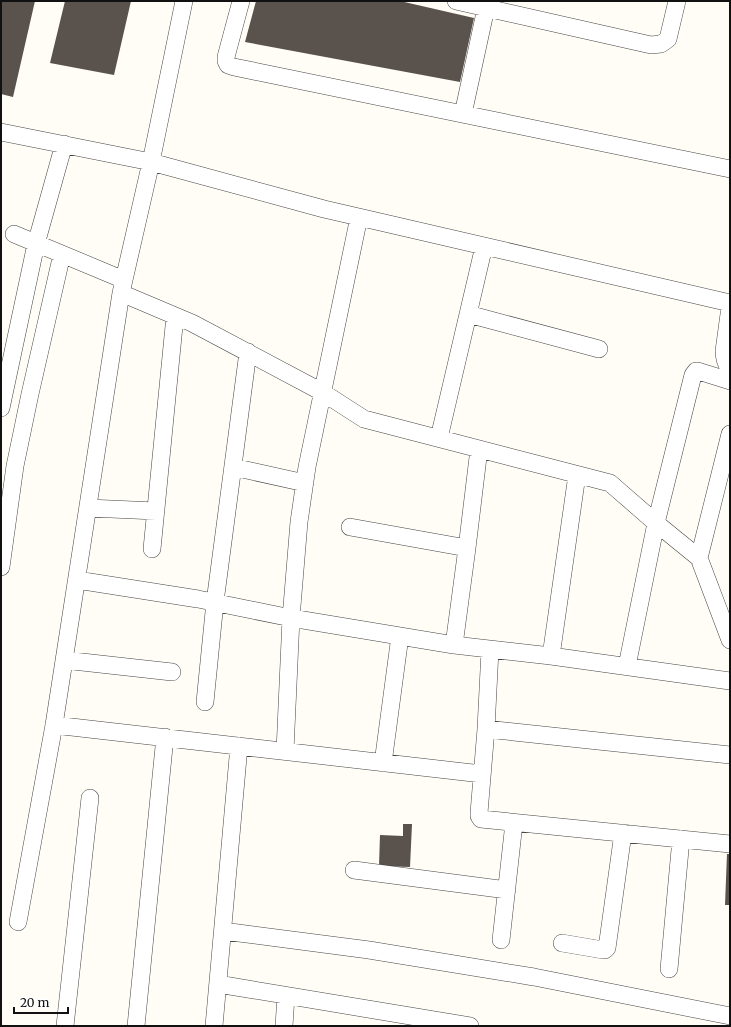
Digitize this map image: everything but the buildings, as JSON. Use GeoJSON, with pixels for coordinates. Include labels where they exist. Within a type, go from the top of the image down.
{"type":"FeatureCollection","features":[{"type":"Feature","properties":{"kind":"street"},"geometry":{"type":"LineString","coordinates":[[18,922],[54,725],[122,286],[151,162],[184,1]]}},
{"type":"Feature","properties":{"kind":"street"},"geometry":{"type":"LineString","coordinates":[[241,1],[226,57],[228,64],[730,169]]}},
{"type":"Feature","properties":{"kind":"street"},"geometry":{"type":"LineString","coordinates":[[456,1],[651,45],[661,44],[668,39],[677,1]]}},
{"type":"Feature","properties":{"kind":"street"},"geometry":{"type":"LineString","coordinates":[[463,114],[486,8]]}},
{"type":"Feature","properties":{"kind":"street"},"geometry":{"type":"LineString","coordinates":[[1,132],[151,162],[324,209],[730,303]]}},
{"type":"Feature","properties":{"kind":"street"},"geometry":{"type":"LineString","coordinates":[[1,408],[36,244],[64,144]]}},
{"type":"Feature","properties":{"kind":"street"},"geometry":{"type":"LineString","coordinates":[[285,752],[299,522],[322,392],[359,217]]}},
{"type":"Feature","properties":{"kind":"street"},"geometry":{"type":"LineString","coordinates":[[14,234],[62,254],[175,316],[192,323],[248,352],[322,392],[364,419],[610,483],[699,558],[730,640]]}},
{"type":"Feature","properties":{"kind":"street"},"geometry":{"type":"LineString","coordinates":[[439,438],[484,246]]}},
{"type":"Feature","properties":{"kind":"street"},"geometry":{"type":"LineString","coordinates":[[1,567],[5,507],[62,254]]}},
{"type":"Feature","properties":{"kind":"street"},"geometry":{"type":"LineString","coordinates":[[730,307],[724,351],[725,362],[730,371]]}},
{"type":"Feature","properties":{"kind":"street"},"geometry":{"type":"LineString","coordinates":[[468,314],[599,349]]}},
{"type":"Feature","properties":{"kind":"street"},"geometry":{"type":"LineString","coordinates":[[152,549],[175,316]]}},
{"type":"Feature","properties":{"kind":"street"},"geometry":{"type":"LineString","coordinates":[[205,702],[215,602],[248,352]]}},
{"type":"Feature","properties":{"kind":"street"},"geometry":{"type":"LineString","coordinates":[[627,666],[656,523],[693,374],[698,371],[730,380]]}},
{"type":"Feature","properties":{"kind":"street"},"geometry":{"type":"LineString","coordinates":[[699,558],[730,434]]}},
{"type":"Feature","properties":{"kind":"street"},"geometry":{"type":"LineString","coordinates":[[454,645],[478,449]]}},
{"type":"Feature","properties":{"kind":"street"},"geometry":{"type":"LineString","coordinates":[[233,467],[305,483]]}},
{"type":"Feature","properties":{"kind":"street"},"geometry":{"type":"LineString","coordinates":[[551,656],[577,475]]}},
{"type":"Feature","properties":{"kind":"street"},"geometry":{"type":"LineString","coordinates":[[88,508],[156,511]]}},
{"type":"Feature","properties":{"kind":"street"},"geometry":{"type":"LineString","coordinates":[[350,527],[467,548]]}},
{"type":"Feature","properties":{"kind":"street"},"geometry":{"type":"LineString","coordinates":[[77,580],[198,599],[292,618],[454,645],[551,656],[730,681]]}},
{"type":"Feature","properties":{"kind":"street"},"geometry":{"type":"LineString","coordinates":[[383,762],[400,636]]}},
{"type":"Feature","properties":{"kind":"street"},"geometry":{"type":"LineString","coordinates":[[490,650],[486,729],[479,813],[481,819],[730,844]]}},
{"type":"Feature","properties":{"kind":"street"},"geometry":{"type":"LineString","coordinates":[[64,660],[172,672]]}},
{"type":"Feature","properties":{"kind":"street"},"geometry":{"type":"LineString","coordinates":[[54,725],[482,774]]}},
{"type":"Feature","properties":{"kind":"street"},"geometry":{"type":"LineString","coordinates":[[486,729],[730,755]]}},
{"type":"Feature","properties":{"kind":"street"},"geometry":{"type":"LineString","coordinates":[[136,1026],[165,737]]}},
{"type":"Feature","properties":{"kind":"street"},"geometry":{"type":"LineString","coordinates":[[214,1026],[239,746]]}},
{"type":"Feature","properties":{"kind":"street"},"geometry":{"type":"LineString","coordinates":[[65,1026],[90,798]]}},
{"type":"Feature","properties":{"kind":"street"},"geometry":{"type":"LineString","coordinates":[[501,940],[514,823]]}},
{"type":"Feature","properties":{"kind":"street"},"geometry":{"type":"LineString","coordinates":[[562,943],[602,950],[607,948],[622,833]]}},
{"type":"Feature","properties":{"kind":"street"},"geometry":{"type":"LineString","coordinates":[[669,969],[681,839]]}},
{"type":"Feature","properties":{"kind":"street"},"geometry":{"type":"LineString","coordinates":[[354,870],[507,890]]}},
{"type":"Feature","properties":{"kind":"street"},"geometry":{"type":"LineString","coordinates":[[223,931],[368,950],[518,975],[730,1016]]}},
{"type":"Feature","properties":{"kind":"street"},"geometry":{"type":"LineString","coordinates":[[218,984],[286,996],[408,1021],[470,1026]]}},
{"type":"Feature","properties":{"kind":"street"},"geometry":{"type":"LineString","coordinates":[[284,1026],[286,996]]}}]}
